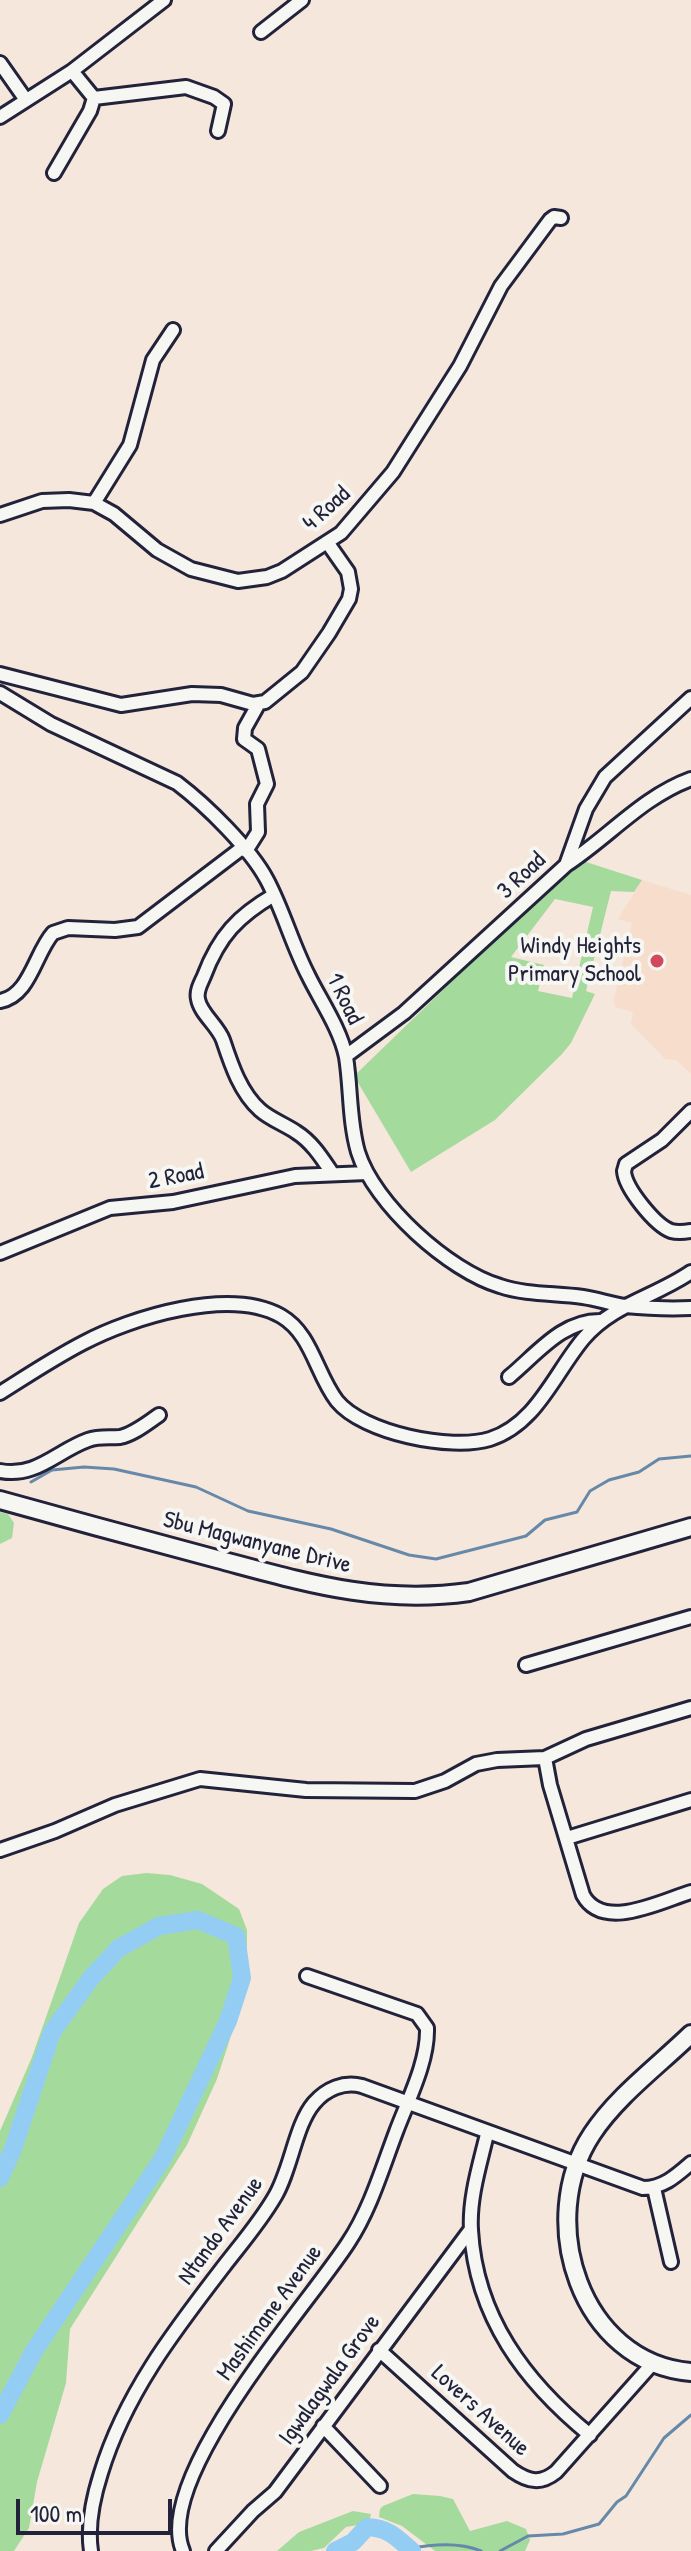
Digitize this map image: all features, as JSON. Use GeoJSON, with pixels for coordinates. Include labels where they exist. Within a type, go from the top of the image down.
{"type":"FeatureCollection","features":[{"type":"Feature","properties":{"kind":"main road","name":"Sbu Magwanyane Drive"},"geometry":{"type":"LineString","coordinates":[[0,1500],[330,1589],[394,1596],[441,1596],[469,1592],[691,1527]]}},
{"type":"Feature","properties":{"kind":"main road"},"geometry":{"type":"LineString","coordinates":[[691,2034],[605,2117],[591,2135],[577,2166],[569,2195],[566,2237],[577,2280],[604,2326],[633,2352],[653,2363],[691,2372]]}},
{"type":"Feature","properties":{"kind":"street"},"geometry":{"type":"LineString","coordinates":[[0,117],[72,71],[164,0]]}},
{"type":"Feature","properties":{"kind":"street"},"geometry":{"type":"LineString","coordinates":[[261,32],[302,0]]}},
{"type":"Feature","properties":{"kind":"street"},"geometry":{"type":"LineString","coordinates":[[0,63],[26,100]]}},
{"type":"Feature","properties":{"kind":"street"},"geometry":{"type":"LineString","coordinates":[[72,71],[94,98]]}},
{"type":"Feature","properties":{"kind":"street"},"geometry":{"type":"LineString","coordinates":[[94,98],[186,87],[224,104],[218,131]]}},
{"type":"Feature","properties":{"kind":"street"},"geometry":{"type":"LineString","coordinates":[[54,173],[90,111],[94,98]]}},
{"type":"Feature","properties":{"kind":"street","name":"4 Road"},"geometry":{"type":"LineString","coordinates":[[94,503],[114,514],[157,550],[191,569],[224,580],[250,581],[267,577],[327,542],[348,526],[393,472],[460,366],[501,286],[550,220],[561,218]]}},
{"type":"Feature","properties":{"kind":"street"},"geometry":{"type":"LineString","coordinates":[[0,515],[42,501],[94,503],[130,445],[153,360],[173,330]]}},
{"type":"Feature","properties":{"kind":"street"},"geometry":{"type":"LineString","coordinates":[[0,674],[121,705],[192,694],[221,695],[259,703],[272,699],[302,672],[349,599],[348,572],[327,542]]}},
{"type":"Feature","properties":{"kind":"street","name":"1 Road"},"geometry":{"type":"LineString","coordinates":[[0,693],[51,724],[177,783],[194,796],[257,863],[346,1056],[351,1117],[367,1173],[424,1240],[468,1272],[518,1291],[582,1296],[622,1306],[691,1308]]}},
{"type":"Feature","properties":{"kind":"street","name":"3 Road"},"geometry":{"type":"LineString","coordinates":[[346,1056],[404,1013],[566,865],[586,809],[605,777],[691,698]]}},
{"type":"Feature","properties":{"kind":"street"},"geometry":{"type":"LineString","coordinates":[[0,1001],[18,992],[53,933],[68,928],[115,930],[138,927],[244,849],[258,832],[257,804],[267,784],[258,749],[244,739],[245,728],[259,703]]}},
{"type":"Feature","properties":{"kind":"street"},"geometry":{"type":"LineString","coordinates":[[566,865],[601,841],[647,800],[690,778]]}},
{"type":"Feature","properties":{"kind":"street"},"geometry":{"type":"LineString","coordinates":[[274,895],[246,911],[224,935],[208,965],[197,994],[198,1003],[222,1036],[228,1059],[250,1099],[269,1116],[300,1134],[332,1173]]}},
{"type":"Feature","properties":{"kind":"street"},"geometry":{"type":"LineString","coordinates":[[691,1111],[662,1140],[626,1164],[624,1171],[630,1188],[664,1227],[675,1232],[691,1231]]}},
{"type":"Feature","properties":{"kind":"street","name":"2 Road"},"geometry":{"type":"LineString","coordinates":[[0,1253],[110,1208],[157,1204],[279,1178],[367,1173]]}},
{"type":"Feature","properties":{"kind":"street"},"geometry":{"type":"LineString","coordinates":[[0,1393],[58,1357],[110,1330],[189,1309],[225,1304],[248,1305],[282,1317],[294,1326],[304,1339],[329,1389],[356,1418],[380,1428],[422,1438],[448,1442],[479,1441],[502,1434],[528,1414],[584,1338],[601,1321],[622,1306],[691,1272]]}},
{"type":"Feature","properties":{"kind":"street"},"geometry":{"type":"LineString","coordinates":[[509,1377],[568,1328],[583,1322],[601,1321]]}},
{"type":"Feature","properties":{"kind":"street"},"geometry":{"type":"LineString","coordinates":[[0,1471],[24,1472],[48,1463],[88,1440],[125,1436],[159,1415]]}},
{"type":"Feature","properties":{"kind":"street"},"geometry":{"type":"LineString","coordinates":[[526,1665],[691,1617]]}},
{"type":"Feature","properties":{"kind":"street"},"geometry":{"type":"LineString","coordinates":[[0,1850],[33,1840],[115,1805],[200,1779],[306,1790],[415,1791],[445,1781],[486,1761],[547,1757],[586,1739],[691,1708]]}},
{"type":"Feature","properties":{"kind":"street"},"geometry":{"type":"LineString","coordinates":[[547,1757],[550,1785],[583,1895],[593,1908],[603,1913],[620,1913],[691,1892]]}},
{"type":"Feature","properties":{"kind":"street"},"geometry":{"type":"LineString","coordinates":[[567,1838],[691,1800]]}},
{"type":"Feature","properties":{"kind":"street","name":"Mashimane Avenue"},"geometry":{"type":"LineString","coordinates":[[183,2551],[180,2536],[182,2511],[194,2473],[215,2430],[358,2227],[407,2103],[427,2039],[423,2020],[413,2012],[307,1976]]}},
{"type":"Feature","properties":{"kind":"street","name":"Ntando Avenue"},"geometry":{"type":"LineString","coordinates":[[91,2551],[91,2515],[97,2487],[121,2418],[154,2360],[274,2199],[290,2165],[309,2110],[324,2094],[346,2084],[362,2086],[633,2186],[654,2188]]}},
{"type":"Feature","properties":{"kind":"street"},"geometry":{"type":"LineString","coordinates":[[487,2134],[471,2229],[484,2296],[517,2362],[566,2416],[590,2435]]}},
{"type":"Feature","properties":{"kind":"street"},"geometry":{"type":"LineString","coordinates":[[671,2262],[654,2188],[691,2163]]}},
{"type":"Feature","properties":{"kind":"street","name":"Igwalagwala Grove"},"geometry":{"type":"LineString","coordinates":[[216,2551],[275,2492],[471,2229]]}},
{"type":"Feature","properties":{"kind":"street","name":"Lovers Avenue"},"geometry":{"type":"LineString","coordinates":[[379,2350],[513,2471],[528,2480],[542,2481],[549,2478],[590,2435],[653,2363]]}},
{"type":"Feature","properties":{"kind":"street"},"geometry":{"type":"LineString","coordinates":[[323,2426],[380,2486]]}},
{"type":"Feature","properties":{"kind":"shaded area","name":"Windy Heights Primary School"},"geometry":{"type":"Polygon","coordinates":[[[642,880],[691,895],[691,1074],[676,1060],[665,1059],[631,1024],[633,1012],[615,1007],[614,999],[632,923],[618,919],[642,880]]]}},
{"type":"Feature","properties":{"kind":"green space"},"geometry":{"type":"Polygon","coordinates":[[[583,861],[642,880],[634,892],[611,891],[586,991],[595,994],[571,1043],[495,1120],[411,1172],[354,1076],[568,869],[583,861]],[[555,899],[511,957],[544,965],[538,991],[572,998],[593,907],[555,899]]]}},
{"type":"Feature","properties":{"kind":"green space"},"geometry":{"type":"Polygon","coordinates":[[[0,1512],[8,1514],[14,1523],[12,1538],[0,1544],[0,1512]]]}},
{"type":"Feature","properties":{"kind":"green space"},"geometry":{"type":"Polygon","coordinates":[[[146,1873],[170,1875],[202,1884],[239,1909],[247,1930],[247,1986],[217,2079],[187,2145],[70,2329],[66,2383],[37,2482],[29,2528],[14,2551],[0,2551],[0,2131],[32,2057],[79,1923],[103,1889],[122,1876],[146,1873]]]}},
{"type":"Feature","properties":{"kind":"green space"},"geometry":{"type":"Polygon","coordinates":[[[413,2494],[453,2499],[470,2531],[507,2521],[526,2529],[530,2540],[525,2551],[435,2551],[402,2526],[379,2517],[383,2506],[413,2494]]]}},
{"type":"Feature","properties":{"kind":"green space"},"geometry":{"type":"Polygon","coordinates":[[[353,2511],[371,2514],[370,2518],[346,2527],[324,2548],[277,2551],[299,2532],[353,2511]]]}},
{"type":"Feature","properties":{"kind":"waterway"},"geometry":{"type":"LineString","coordinates":[[31,1482],[52,1470],[84,1467],[114,1469],[196,1487],[248,1511],[331,1529],[409,1555],[436,1559],[526,1536],[545,1520],[577,1512],[590,1491],[609,1480],[639,1472],[659,1459],[691,1456]]}},
{"type":"Feature","properties":{"kind":"waterway"},"geometry":{"type":"LineString","coordinates":[[0,2178],[13,2149],[52,2032],[91,1978],[119,1948],[159,1926],[198,1920],[236,1936],[242,1978],[228,2021],[163,2158],[34,2351],[0,2415]]}},
{"type":"Feature","properties":{"kind":"waterway"},"geometry":{"type":"LineString","coordinates":[[500,2551],[528,2536],[563,2534],[599,2524],[626,2496],[664,2438],[691,2415]]}},
{"type":"Feature","properties":{"kind":"waterway"},"geometry":{"type":"LineString","coordinates":[[335,2551],[353,2542],[367,2527],[387,2532],[412,2551]]}},
{"type":"Feature","properties":{"kind":"waterway"},"geometry":{"type":"LineString","coordinates":[[409,2549],[446,2545],[481,2551]]}},
{"type":"Feature","properties":{"kind":"place","name":"Windy Heights Primary School"},"geometry":{"type":"Point","coordinates":[657,961]}}]}
